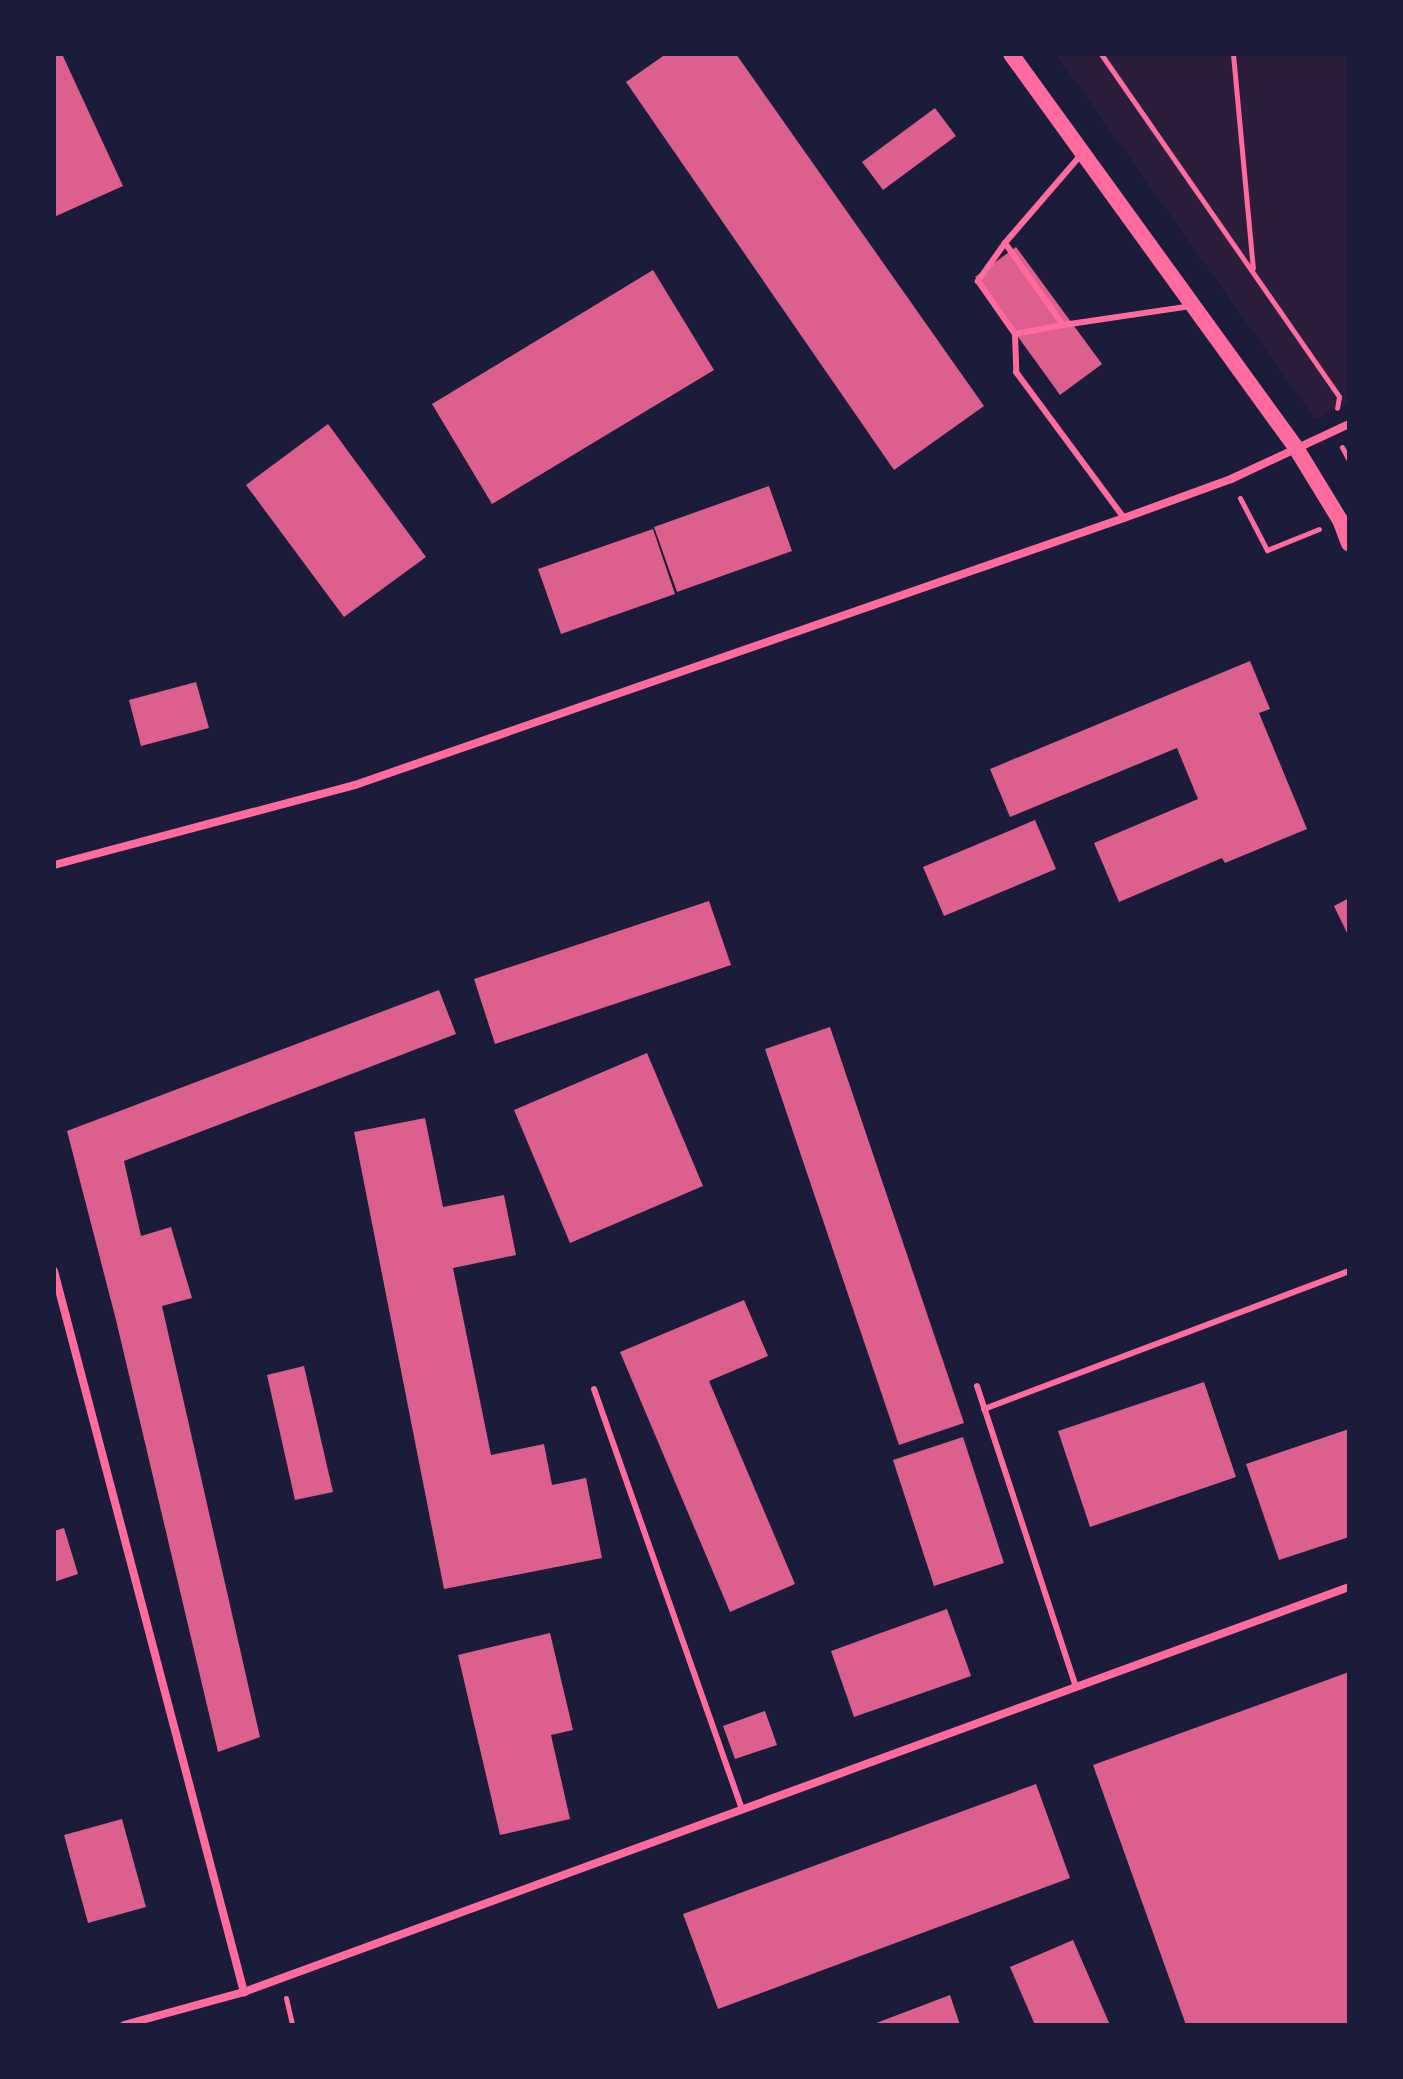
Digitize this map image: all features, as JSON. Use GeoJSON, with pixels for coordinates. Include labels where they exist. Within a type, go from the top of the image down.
{"type":"FeatureCollection","features":[{"type":"Feature","properties":{"kind":"main road"},"geometry":{"type":"LineString","coordinates":[[1011,54],[1296,448],[1340,520],[1349,543]]}},
{"type":"Feature","properties":{"kind":"street"},"geometry":{"type":"LineString","coordinates":[[54,865],[355,785],[1124,518],[1231,479],[1349,424]]}},
{"type":"Feature","properties":{"kind":"street"},"geometry":{"type":"LineString","coordinates":[[54,1271],[244,1992]]}},
{"type":"Feature","properties":{"kind":"street"},"geometry":{"type":"LineString","coordinates":[[124,2025],[244,1992],[1349,1587]]}},
{"type":"Feature","properties":{"kind":"lane"},"geometry":{"type":"LineString","coordinates":[[1083,153],[1005,243],[978,281],[1015,334],[1016,372],[1124,518]]}},
{"type":"Feature","properties":{"kind":"lane"},"geometry":{"type":"LineString","coordinates":[[1005,243],[1063,325]]}},
{"type":"Feature","properties":{"kind":"lane"},"geometry":{"type":"LineString","coordinates":[[1015,334],[1192,306]]}},
{"type":"Feature","properties":{"kind":"lane"},"geometry":{"type":"LineString","coordinates":[[984,1409],[1348,1273]]}},
{"type":"Feature","properties":{"kind":"lane"},"geometry":{"type":"LineString","coordinates":[[977,1386],[1076,1687]]}},
{"type":"Feature","properties":{"kind":"lane"},"geometry":{"type":"LineString","coordinates":[[594,1389],[742,1809]]}},
{"type":"Feature","properties":{"kind":"path"},"geometry":{"type":"LineString","coordinates":[[1101,54],[1339,397],[1333,431],[1349,460]]}},
{"type":"Feature","properties":{"kind":"path"},"geometry":{"type":"LineString","coordinates":[[1233,54],[1253,270]]}},
{"type":"Feature","properties":{"kind":"path"},"geometry":{"type":"LineString","coordinates":[[1231,479],[1267,550],[1340,520]]}},
{"type":"Feature","properties":{"kind":"shaded area"},"geometry":{"type":"Polygon","coordinates":[[[1056,54],[1349,54],[1349,403],[1315,419],[1056,54]]]}},
{"type":"Feature","properties":{"kind":"building"},"geometry":{"type":"Polygon","coordinates":[[[54,54],[62,54],[123,186],[54,217],[54,54]]]}},
{"type":"Feature","properties":{"kind":"building"},"geometry":{"type":"Polygon","coordinates":[[[666,54],[736,54],[984,406],[894,470],[626,82],[666,54]]]}},
{"type":"Feature","properties":{"kind":"building"},"geometry":{"type":"Polygon","coordinates":[[[935,108],[956,136],[883,190],[862,162],[935,108]]]}},
{"type":"Feature","properties":{"kind":"building"},"geometry":{"type":"Polygon","coordinates":[[[1016,247],[1102,364],[1060,395],[975,277],[1016,247]]]}},
{"type":"Feature","properties":{"kind":"building"},"geometry":{"type":"Polygon","coordinates":[[[653,270],[714,370],[492,504],[432,404],[653,270]]]}},
{"type":"Feature","properties":{"kind":"building"},"geometry":{"type":"Polygon","coordinates":[[[328,424],[426,557],[344,617],[246,485],[328,424]]]}},
{"type":"Feature","properties":{"kind":"building"},"geometry":{"type":"Polygon","coordinates":[[[769,486],[792,551],[677,592],[654,527],[769,486]]]}},
{"type":"Feature","properties":{"kind":"building"},"geometry":{"type":"Polygon","coordinates":[[[653,529],[675,594],[561,634],[538,569],[653,529]]]}},
{"type":"Feature","properties":{"kind":"building"},"geometry":{"type":"Polygon","coordinates":[[[1250,661],[1270,709],[1259,713],[1307,829],[1225,863],[1222,858],[1119,902],[1094,843],[1198,799],[1177,748],[1010,817],[990,769],[1250,661]]]}},
{"type":"Feature","properties":{"kind":"building"},"geometry":{"type":"Polygon","coordinates":[[[196,682],[209,728],[141,746],[129,700],[196,682]]]}},
{"type":"Feature","properties":{"kind":"building"},"geometry":{"type":"Polygon","coordinates":[[[1035,820],[1056,869],[944,916],[923,867],[1035,820]]]}},
{"type":"Feature","properties":{"kind":"building"},"geometry":{"type":"Polygon","coordinates":[[[1349,898],[1349,937],[1334,906],[1349,898]]]}},
{"type":"Feature","properties":{"kind":"building"},"geometry":{"type":"Polygon","coordinates":[[[709,901],[731,965],[495,1044],[474,979],[709,901]]]}},
{"type":"Feature","properties":{"kind":"building"},"geometry":{"type":"Polygon","coordinates":[[[439,990],[456,1034],[124,1161],[141,1236],[171,1227],[192,1298],[162,1306],[260,1737],[218,1752],[116,1320],[67,1131],[439,990]]]}},
{"type":"Feature","properties":{"kind":"building"},"geometry":{"type":"Polygon","coordinates":[[[830,1027],[964,1423],[899,1445],[765,1049],[830,1027]]]}},
{"type":"Feature","properties":{"kind":"building"},"geometry":{"type":"Polygon","coordinates":[[[647,1053],[703,1186],[570,1243],[514,1110],[647,1053]]]}},
{"type":"Feature","properties":{"kind":"building"},"geometry":{"type":"Polygon","coordinates":[[[425,1118],[443,1207],[504,1195],[516,1255],[453,1268],[491,1455],[544,1444],[552,1485],[586,1478],[602,1558],[444,1589],[354,1132],[425,1118]]]}},
{"type":"Feature","properties":{"kind":"building"},"geometry":{"type":"Polygon","coordinates":[[[744,1300],[768,1356],[709,1381],[795,1584],[730,1612],[620,1352],[744,1300]]]}},
{"type":"Feature","properties":{"kind":"building"},"geometry":{"type":"Polygon","coordinates":[[[304,1366],[333,1492],[295,1500],[267,1375],[304,1366]]]}},
{"type":"Feature","properties":{"kind":"building"},"geometry":{"type":"Polygon","coordinates":[[[1204,1382],[1236,1477],[1090,1527],[1058,1431],[1204,1382]]]}},
{"type":"Feature","properties":{"kind":"building"},"geometry":{"type":"Polygon","coordinates":[[[1349,1429],[1349,1537],[1279,1560],[1246,1464],[1349,1429]]]}},
{"type":"Feature","properties":{"kind":"building"},"geometry":{"type":"Polygon","coordinates":[[[963,1437],[1004,1563],[934,1586],[893,1460],[963,1437]]]}},
{"type":"Feature","properties":{"kind":"building"},"geometry":{"type":"Polygon","coordinates":[[[64,1528],[78,1574],[54,1582],[54,1531],[64,1528]]]}},
{"type":"Feature","properties":{"kind":"building"},"geometry":{"type":"Polygon","coordinates":[[[947,1609],[971,1676],[854,1717],[831,1651],[947,1609]]]}},
{"type":"Feature","properties":{"kind":"building"},"geometry":{"type":"Polygon","coordinates":[[[550,1633],[573,1730],[551,1735],[570,1819],[500,1835],[458,1655],[550,1633]]]}},
{"type":"Feature","properties":{"kind":"building"},"geometry":{"type":"Polygon","coordinates":[[[1349,1672],[1349,2025],[1186,2025],[1093,1765],[1349,1672]]]}},
{"type":"Feature","properties":{"kind":"building"},"geometry":{"type":"Polygon","coordinates":[[[765,1711],[777,1745],[735,1759],[723,1726],[765,1711]]]}},
{"type":"Feature","properties":{"kind":"building"},"geometry":{"type":"Polygon","coordinates":[[[1036,1784],[1070,1878],[718,2009],[683,1914],[1036,1784]]]}},
{"type":"Feature","properties":{"kind":"building"},"geometry":{"type":"Polygon","coordinates":[[[122,1819],[146,1907],[88,1923],[64,1835],[122,1819]]]}},
{"type":"Feature","properties":{"kind":"building"},"geometry":{"type":"Polygon","coordinates":[[[1073,1940],[1110,2025],[1035,2025],[1010,1967],[1073,1940]]]}},
{"type":"Feature","properties":{"kind":"building"},"geometry":{"type":"Polygon","coordinates":[[[950,1995],[960,2025],[871,2025],[950,1995]]]}}]}
